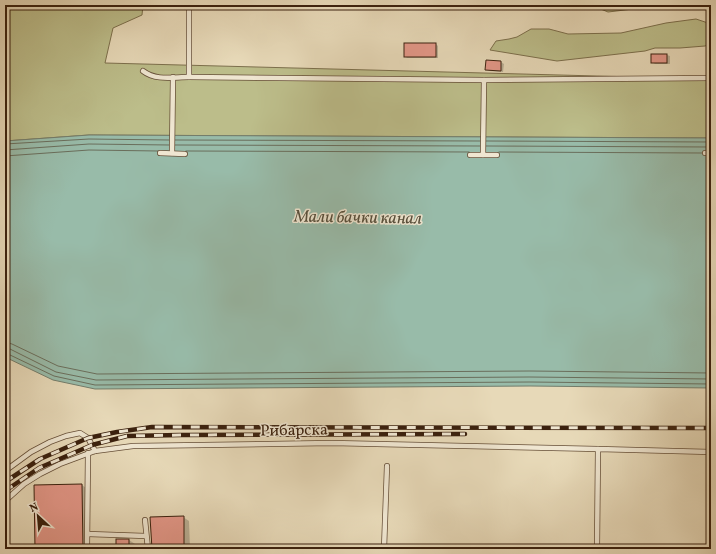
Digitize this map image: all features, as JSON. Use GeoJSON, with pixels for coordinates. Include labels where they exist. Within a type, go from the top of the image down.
{"type":"FeatureCollection","features":[{"type":"Feature","properties":{"kind":"lane"},"geometry":{"type":"LineString","coordinates":[[189,5],[189,77]]}},
{"type":"Feature","properties":{"kind":"lane"},"geometry":{"type":"LineString","coordinates":[[143,71],[148,75],[157,77],[484,80],[711,78]]}},
{"type":"Feature","properties":{"kind":"lane"},"geometry":{"type":"LineString","coordinates":[[172,153],[173,77]]}},
{"type":"Feature","properties":{"kind":"lane"},"geometry":{"type":"LineString","coordinates":[[483,155],[484,80]]}},
{"type":"Feature","properties":{"kind":"lane"},"geometry":{"type":"LineString","coordinates":[[160,153],[185,154]]}},
{"type":"Feature","properties":{"kind":"lane"},"geometry":{"type":"LineString","coordinates":[[705,153],[711,153]]}},
{"type":"Feature","properties":{"kind":"lane"},"geometry":{"type":"LineString","coordinates":[[470,155],[497,155]]}},
{"type":"Feature","properties":{"kind":"lane"},"geometry":{"type":"LineString","coordinates":[[5,471],[31,452],[50,442],[70,435],[80,433],[88,438],[94,451]]}},
{"type":"Feature","properties":{"kind":"lane","name":"Рибарска"},"geometry":{"type":"LineString","coordinates":[[5,500],[24,484],[60,464],[94,451],[133,446],[332,443],[711,452]]}},
{"type":"Feature","properties":{"kind":"lane"},"geometry":{"type":"LineString","coordinates":[[597,549],[598,449]]}},
{"type":"Feature","properties":{"kind":"lane"},"geometry":{"type":"LineString","coordinates":[[88,453],[88,549]]}},
{"type":"Feature","properties":{"kind":"lane"},"geometry":{"type":"LineString","coordinates":[[384,549],[387,466]]}},
{"type":"Feature","properties":{"kind":"lane"},"geometry":{"type":"LineString","coordinates":[[145,520],[148,549]]}},
{"type":"Feature","properties":{"kind":"lane"},"geometry":{"type":"LineString","coordinates":[[88,534],[146,536]]}},
{"type":"Feature","properties":{"kind":"shaded area"},"geometry":{"type":"Polygon","coordinates":[[[5,5],[143,5],[142,15],[113,28],[105,63],[711,79],[711,138],[89,135],[5,141],[5,5]]]}},
{"type":"Feature","properties":{"kind":"shaded area"},"geometry":{"type":"Polygon","coordinates":[[[591,5],[666,5],[608,12],[591,5]]]}},
{"type":"Feature","properties":{"kind":"shaded area"},"geometry":{"type":"Polygon","coordinates":[[[696,19],[711,24],[711,44],[705,46],[680,48],[655,48],[645,51],[557,61],[490,50],[496,41],[517,37],[531,29],[549,29],[568,34],[621,33],[666,23],[696,19]]]}},
{"type":"Feature","properties":{"kind":"water","name":"Мали бачки канал"},"geometry":{"type":"Polygon","coordinates":[[[89,135],[711,138],[711,388],[530,386],[95,389],[53,380],[5,357],[5,141],[89,135]]]}},
{"type":"Feature","properties":{"kind":"building"},"geometry":{"type":"Polygon","coordinates":[[[404,43],[436,43],[436,57],[404,57],[404,43]]]}},
{"type":"Feature","properties":{"kind":"building"},"geometry":{"type":"Polygon","coordinates":[[[651,54],[667,54],[667,63],[651,63],[651,54]]]}},
{"type":"Feature","properties":{"kind":"building"},"geometry":{"type":"Polygon","coordinates":[[[486,60],[501,61],[501,71],[485,70],[486,60]]]}},
{"type":"Feature","properties":{"kind":"building"},"geometry":{"type":"Polygon","coordinates":[[[82,484],[83,549],[35,549],[34,485],[82,484]]]}},
{"type":"Feature","properties":{"kind":"building"},"geometry":{"type":"Polygon","coordinates":[[[184,516],[184,549],[152,549],[150,517],[184,516]]]}},
{"type":"Feature","properties":{"kind":"building"},"geometry":{"type":"Polygon","coordinates":[[[116,539],[129,539],[129,549],[116,549],[116,539]]]}},
{"type":"Feature","properties":{"kind":"railway"},"geometry":{"type":"LineString","coordinates":[[5,482],[40,459],[88,438],[152,427],[711,428]]}},
{"type":"Feature","properties":{"kind":"railway"},"geometry":{"type":"LineString","coordinates":[[5,491],[39,468],[92,445],[127,436],[465,434]]}}]}
